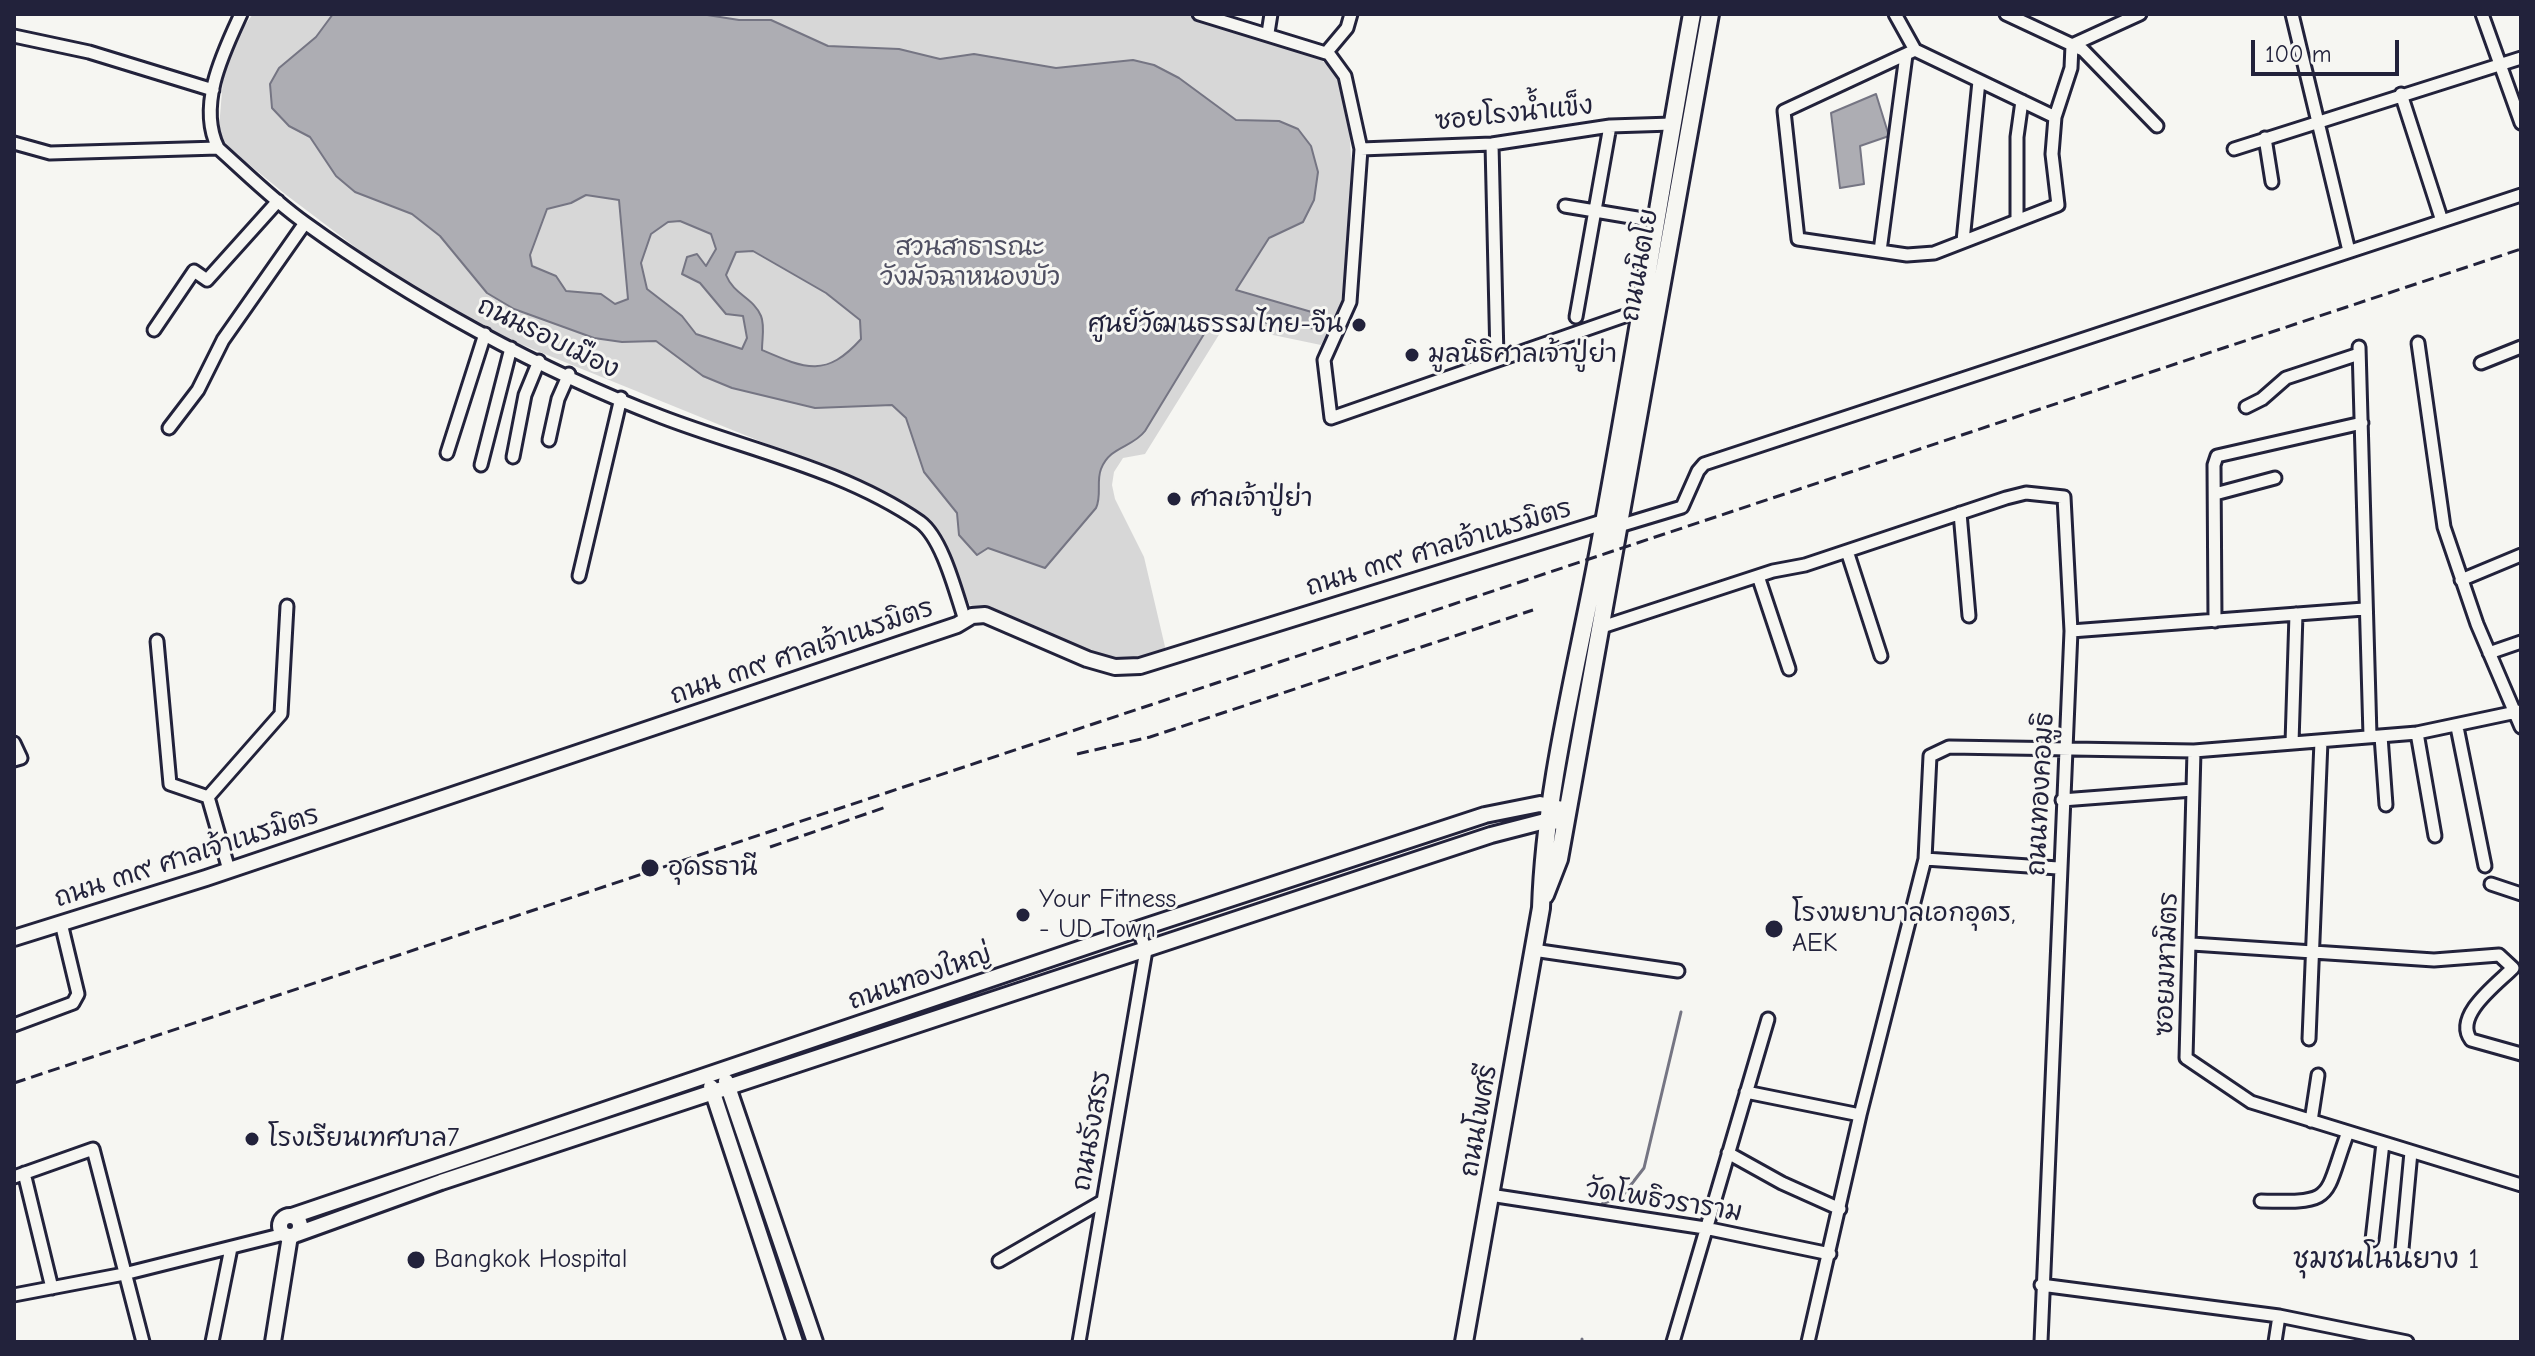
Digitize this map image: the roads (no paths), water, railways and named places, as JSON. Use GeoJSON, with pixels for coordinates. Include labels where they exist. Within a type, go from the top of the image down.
{"type":"FeatureCollection","features":[{"type":"Feature","properties":{"kind":"main road","name":"ถนนนิตโย"},"geometry":{"type":"LineString","coordinates":[[1612,524],[1655,221],[1692,14]]}},
{"type":"Feature","properties":{"kind":"main road","name":"ถนนนิตโย"},"geometry":{"type":"LineString","coordinates":[[1645,307],[1710,14]]}},
{"type":"Feature","properties":{"kind":"main road","name":"ถนนโพศรี"},"geometry":{"type":"LineString","coordinates":[[1541,908],[1542,858],[1574,768],[1602,627],[1612,524]]}},
{"type":"Feature","properties":{"kind":"main road","name":"ถนนโพศรี"},"geometry":{"type":"LineString","coordinates":[[1464,1342],[1541,908],[1559,859],[1558,814],[1612,524]]}},
{"type":"Feature","properties":{"kind":"main road"},"geometry":{"type":"LineString","coordinates":[[1559,859],[1565,850],[1574,794],[1574,768]]}},
{"type":"Feature","properties":{"kind":"street"},"geometry":{"type":"LineString","coordinates":[[14,143],[50,153],[218,148],[213,138],[213,90],[222,54],[241,14]]}},
{"type":"Feature","properties":{"kind":"street"},"geometry":{"type":"LineString","coordinates":[[1199,14],[1326,53],[1345,76],[1354,103],[1361,149],[1350,302],[1324,360],[1331,418],[1645,307]]}},
{"type":"Feature","properties":{"kind":"street"},"geometry":{"type":"LineString","coordinates":[[1268,33],[1271,14]]}},
{"type":"Feature","properties":{"kind":"street"},"geometry":{"type":"LineString","coordinates":[[1326,53],[1347,28],[1351,14]]}},
{"type":"Feature","properties":{"kind":"street"},"geometry":{"type":"LineString","coordinates":[[1880,251],[1910,52],[1895,14]]}},
{"type":"Feature","properties":{"kind":"street"},"geometry":{"type":"LineString","coordinates":[[2006,14],[2083,50],[2157,126]]}},
{"type":"Feature","properties":{"kind":"street"},"geometry":{"type":"LineString","coordinates":[[2072,45],[2140,14]]}},
{"type":"Feature","properties":{"kind":"street"},"geometry":{"type":"LineString","coordinates":[[2292,14],[2349,251]]}},
{"type":"Feature","properties":{"kind":"street"},"geometry":{"type":"LineString","coordinates":[[2482,14],[2521,123]]}},
{"type":"Feature","properties":{"kind":"street"},"geometry":{"type":"LineString","coordinates":[[14,36],[89,52],[213,90]]}},
{"type":"Feature","properties":{"kind":"street"},"geometry":{"type":"LineString","coordinates":[[2055,117],[1910,52],[1784,111],[1798,239],[1907,255],[1934,253],[2058,205],[2052,154],[2055,117],[2071,68],[2072,45]]}},
{"type":"Feature","properties":{"kind":"street"},"geometry":{"type":"LineString","coordinates":[[2234,149],[2521,58]]}},
{"type":"Feature","properties":{"kind":"street"},"geometry":{"type":"LineString","coordinates":[[1963,241],[1979,81]]}},
{"type":"Feature","properties":{"kind":"street"},"geometry":{"type":"LineString","coordinates":[[2401,94],[2442,221]]}},
{"type":"Feature","properties":{"kind":"street"},"geometry":{"type":"LineString","coordinates":[[2017,221],[2017,137],[2022,101]]}},
{"type":"Feature","properties":{"kind":"street","name":"ซอยโรงน้ำแข็ง"},"geometry":{"type":"LineString","coordinates":[[1361,149],[1492,144],[1610,126],[1672,124]]}},
{"type":"Feature","properties":{"kind":"street"},"geometry":{"type":"LineString","coordinates":[[1576,317],[1610,126]]}},
{"type":"Feature","properties":{"kind":"street"},"geometry":{"type":"LineString","coordinates":[[2265,138],[2272,182]]}},
{"type":"Feature","properties":{"kind":"street"},"geometry":{"type":"LineString","coordinates":[[1492,144],[1497,358]]}},
{"type":"Feature","properties":{"kind":"street","name":"ถนนรอบเมือง"},"geometry":{"type":"LineString","coordinates":[[218,148],[305,223],[511,348],[660,416],[843,480],[919,522],[937,543],[965,620]]}},
{"type":"Feature","properties":{"kind":"street"},"geometry":{"type":"LineString","coordinates":[[1612,524],[1682,507],[1704,464],[2521,195]]}},
{"type":"Feature","properties":{"kind":"street"},"geometry":{"type":"LineString","coordinates":[[154,330],[194,271],[207,280],[278,201]]}},
{"type":"Feature","properties":{"kind":"street"},"geometry":{"type":"LineString","coordinates":[[1565,206],[1655,221]]}},
{"type":"Feature","properties":{"kind":"street"},"geometry":{"type":"LineString","coordinates":[[169,428],[198,390],[223,340],[305,223]]}},
{"type":"Feature","properties":{"kind":"street"},"geometry":{"type":"LineString","coordinates":[[447,453],[485,334]]}},
{"type":"Feature","properties":{"kind":"street"},"geometry":{"type":"LineString","coordinates":[[2418,343],[2437,496],[2461,580],[2489,653],[2519,712],[2521,727]]}},
{"type":"Feature","properties":{"kind":"street"},"geometry":{"type":"LineString","coordinates":[[2481,363],[2521,347]]}},
{"type":"Feature","properties":{"kind":"street"},"geometry":{"type":"LineString","coordinates":[[481,465],[511,348]]}},
{"type":"Feature","properties":{"kind":"street"},"geometry":{"type":"LineString","coordinates":[[2246,407],[2262,399],[2286,378],[2359,350],[2364,609],[2375,736],[2386,805]]}},
{"type":"Feature","properties":{"kind":"street"},"geometry":{"type":"LineString","coordinates":[[513,457],[525,395],[539,361]]}},
{"type":"Feature","properties":{"kind":"street"},"geometry":{"type":"LineString","coordinates":[[549,440],[558,399],[569,374]]}},
{"type":"Feature","properties":{"kind":"street"},"geometry":{"type":"LineString","coordinates":[[579,576],[621,398]]}},
{"type":"Feature","properties":{"kind":"street"},"geometry":{"type":"LineString","coordinates":[[2215,621],[2214,465],[2217,456],[2362,423]]}},
{"type":"Feature","properties":{"kind":"street"},"geometry":{"type":"LineString","coordinates":[[2215,494],[2275,478]]}},
{"type":"Feature","properties":{"kind":"street","name":"ถนนทองคอมูธิ"},"geometry":{"type":"LineString","coordinates":[[1960,513],[2026,493],[2064,497],[2071,631],[2058,868],[2041,1342]]}},
{"type":"Feature","properties":{"kind":"street"},"geometry":{"type":"LineString","coordinates":[[1602,627],[1960,513],[1969,616]]}},
{"type":"Feature","properties":{"kind":"street","name":"ถนน ๓๙ ศาลเจ้าเนรมิตร"},"geometry":{"type":"LineString","coordinates":[[14,938],[229,870],[965,620],[985,615],[996,617],[1087,659],[1115,667],[1140,666],[1612,524]]}},
{"type":"Feature","properties":{"kind":"street"},"geometry":{"type":"LineString","coordinates":[[1847,551],[1881,656]]}},
{"type":"Feature","properties":{"kind":"street"},"geometry":{"type":"LineString","coordinates":[[2461,580],[2521,555]]}},
{"type":"Feature","properties":{"kind":"street"},"geometry":{"type":"LineString","coordinates":[[1758,576],[1789,669]]}},
{"type":"Feature","properties":{"kind":"street"},"geometry":{"type":"LineString","coordinates":[[208,797],[281,714],[287,606]]}},
{"type":"Feature","properties":{"kind":"street"},"geometry":{"type":"LineString","coordinates":[[2071,631],[2364,609]]}},
{"type":"Feature","properties":{"kind":"street"},"geometry":{"type":"LineString","coordinates":[[2292,743],[2296,614]]}},
{"type":"Feature","properties":{"kind":"street"},"geometry":{"type":"LineString","coordinates":[[157,641],[170,784],[208,797]]}},
{"type":"Feature","properties":{"kind":"street"},"geometry":{"type":"LineString","coordinates":[[2489,653],[2521,642]]}},
{"type":"Feature","properties":{"kind":"street"},"geometry":{"type":"LineString","coordinates":[[1811,1342],[1860,1115],[1925,859],[1930,756],[1938,750],[2194,751],[2417,733],[2519,712]]}},
{"type":"Feature","properties":{"kind":"street"},"geometry":{"type":"LineString","coordinates":[[2457,727],[2485,866]]}},
{"type":"Feature","properties":{"kind":"street"},"geometry":{"type":"LineString","coordinates":[[2417,733],[2435,836]]}},
{"type":"Feature","properties":{"kind":"street"},"geometry":{"type":"LineString","coordinates":[[2309,1039],[2315,950],[2321,741]]}},
{"type":"Feature","properties":{"kind":"street"},"geometry":{"type":"LineString","coordinates":[[14,743],[21,758],[14,760]]}},
{"type":"Feature","properties":{"kind":"street","name":"ซอยมหามิตร"},"geometry":{"type":"LineString","coordinates":[[2194,751],[2192,944],[2186,1058],[2241,1099],[2521,1185]]}},
{"type":"Feature","properties":{"kind":"street"},"geometry":{"type":"LineString","coordinates":[[2062,800],[2193,790]]}},
{"type":"Feature","properties":{"kind":"street"},"geometry":{"type":"LineString","coordinates":[[208,797],[229,870]]}},
{"type":"Feature","properties":{"kind":"street","name":"ถนนทองใหญ่"},"geometry":{"type":"LineString","coordinates":[[290,1235],[301,1225],[292,1216],[341,1198],[1138,929],[1485,815],[1558,814]]}},
{"type":"Feature","properties":{"kind":"street","name":"ถนนทองใหญ่"},"geometry":{"type":"LineString","coordinates":[[290,1235],[1558,814]]}},
{"type":"Feature","properties":{"kind":"street"},"geometry":{"type":"LineString","coordinates":[[1485,815],[1491,835]]}},
{"type":"Feature","properties":{"kind":"street"},"geometry":{"type":"LineString","coordinates":[[1925,859],[2058,868]]}},
{"type":"Feature","properties":{"kind":"street"},"geometry":{"type":"LineString","coordinates":[[2491,884],[2521,894]]}},
{"type":"Feature","properties":{"kind":"street"},"geometry":{"type":"LineString","coordinates":[[14,1025],[73,1003],[78,994],[61,923]]}},
{"type":"Feature","properties":{"kind":"street"},"geometry":{"type":"LineString","coordinates":[[1138,929],[1146,950]]}},
{"type":"Feature","properties":{"kind":"street"},"geometry":{"type":"LineString","coordinates":[[2192,944],[2434,960],[2499,955],[2517,964],[2466,1019],[2465,1031],[2471,1040],[2521,1054]]}},
{"type":"Feature","properties":{"kind":"street","name":"ถนนรังสรร"},"geometry":{"type":"LineString","coordinates":[[1079,1342],[1146,950]]}},
{"type":"Feature","properties":{"kind":"street"},"geometry":{"type":"LineString","coordinates":[[1533,950],[1678,971]]}},
{"type":"Feature","properties":{"kind":"street"},"geometry":{"type":"LineString","coordinates":[[1673,1342],[1768,1019]]}},
{"type":"Feature","properties":{"kind":"street"},"geometry":{"type":"LineString","coordinates":[[722,1071],[815,1342]]}},
{"type":"Feature","properties":{"kind":"street"},"geometry":{"type":"LineString","coordinates":[[2311,1121],[2318,1075]]}},
{"type":"Feature","properties":{"kind":"street"},"geometry":{"type":"LineString","coordinates":[[707,1076],[795,1342]]}},
{"type":"Feature","properties":{"kind":"street"},"geometry":{"type":"LineString","coordinates":[[1746,1092],[1860,1115]]}},
{"type":"Feature","properties":{"kind":"street"},"geometry":{"type":"LineString","coordinates":[[2261,1201],[2304,1202],[2321,1197],[2328,1188],[2348,1132]]}},
{"type":"Feature","properties":{"kind":"street"},"geometry":{"type":"LineString","coordinates":[[2372,1240],[2383,1143]]}},
{"type":"Feature","properties":{"kind":"street"},"geometry":{"type":"LineString","coordinates":[[52,1288],[19,1175],[93,1149],[143,1342]]}},
{"type":"Feature","properties":{"kind":"street"},"geometry":{"type":"LineString","coordinates":[[2402,1249],[2411,1152]]}},
{"type":"Feature","properties":{"kind":"street"},"geometry":{"type":"LineString","coordinates":[[1728,1153],[1782,1183],[1840,1209]]}},
{"type":"Feature","properties":{"kind":"street","name":"วัดโพธิวราราม"},"geometry":{"type":"LineString","coordinates":[[1490,1195],[1705,1228],[1830,1254]]}},
{"type":"Feature","properties":{"kind":"street"},"geometry":{"type":"LineString","coordinates":[[341,1198],[348,1215]]}},
{"type":"Feature","properties":{"kind":"street"},"geometry":{"type":"LineString","coordinates":[[999,1261],[1103,1201]]}},
{"type":"Feature","properties":{"kind":"street"},"geometry":{"type":"LineString","coordinates":[[14,1295],[124,1274],[290,1235],[273,1342]]}},
{"type":"Feature","properties":{"kind":"street"},"geometry":{"type":"LineString","coordinates":[[212,1342],[231,1248]]}},
{"type":"Feature","properties":{"kind":"street"},"geometry":{"type":"LineString","coordinates":[[770,1269],[788,1264]]}},
{"type":"Feature","properties":{"kind":"street"},"geometry":{"type":"LineString","coordinates":[[2041,1285],[2279,1316],[2407,1342]]}},
{"type":"Feature","properties":{"kind":"street"},"geometry":{"type":"LineString","coordinates":[[781,1301],[799,1296]]}},
{"type":"Feature","properties":{"kind":"street"},"geometry":{"type":"LineString","coordinates":[[2275,1342],[2279,1316]]}},
{"type":"Feature","properties":{"kind":"waterway"},"geometry":{"type":"LineString","coordinates":[[1602,1204],[1623,1195],[1644,1168],[1681,1012]]}},
{"type":"Feature","properties":{"kind":"railway"},"geometry":{"type":"LineString","coordinates":[[14,1083],[2521,249]]}},
{"type":"Feature","properties":{"kind":"railway"},"geometry":{"type":"LineString","coordinates":[[1077,754],[1150,737],[1533,610]]}},
{"type":"Feature","properties":{"kind":"railway"},"geometry":{"type":"LineString","coordinates":[[770,847],[889,806]]}},
{"type":"Feature","properties":{"kind":"place","name":"ศูนย์วัฒนธรรมไทย-จีน"},"geometry":{"type":"Point","coordinates":[1359,325]}},
{"type":"Feature","properties":{"kind":"place","name":"มูลนิธิศาลเจ้าปู่ย่า"},"geometry":{"type":"Point","coordinates":[1412,355]}},
{"type":"Feature","properties":{"kind":"place","name":"ศาลเจ้าปู่ย่า"},"geometry":{"type":"Point","coordinates":[1174,499]}},
{"type":"Feature","properties":{"kind":"place","name":"อุดรธานี"},"geometry":{"type":"Point","coordinates":[650,868]}},
{"type":"Feature","properties":{"kind":"place","name":"Your Fitness - UD Town"},"geometry":{"type":"Point","coordinates":[1023,915]}},
{"type":"Feature","properties":{"kind":"place","name":"โรงพยาบาลเอกอุดร, AEK"},"geometry":{"type":"Point","coordinates":[1774,929]}},
{"type":"Feature","properties":{"kind":"place","name":"โรงเรียนเทศบาล7"},"geometry":{"type":"Point","coordinates":[252,1139]}},
{"type":"Feature","properties":{"kind":"place","name":"Bangkok Hospital"},"geometry":{"type":"Point","coordinates":[416,1260]}},
{"type":"Feature","properties":{"kind":"district","name":"ชุมชนโนนยาง 1"},"geometry":{"type":"Point","coordinates":[2386,1260]}},
{"type":"Feature","properties":{"kind":"park label","name":"สวนสาธารณะ วังมัจฉาหนองบัว"},"geometry":{"type":"Point","coordinates":[970,263]}}]}
